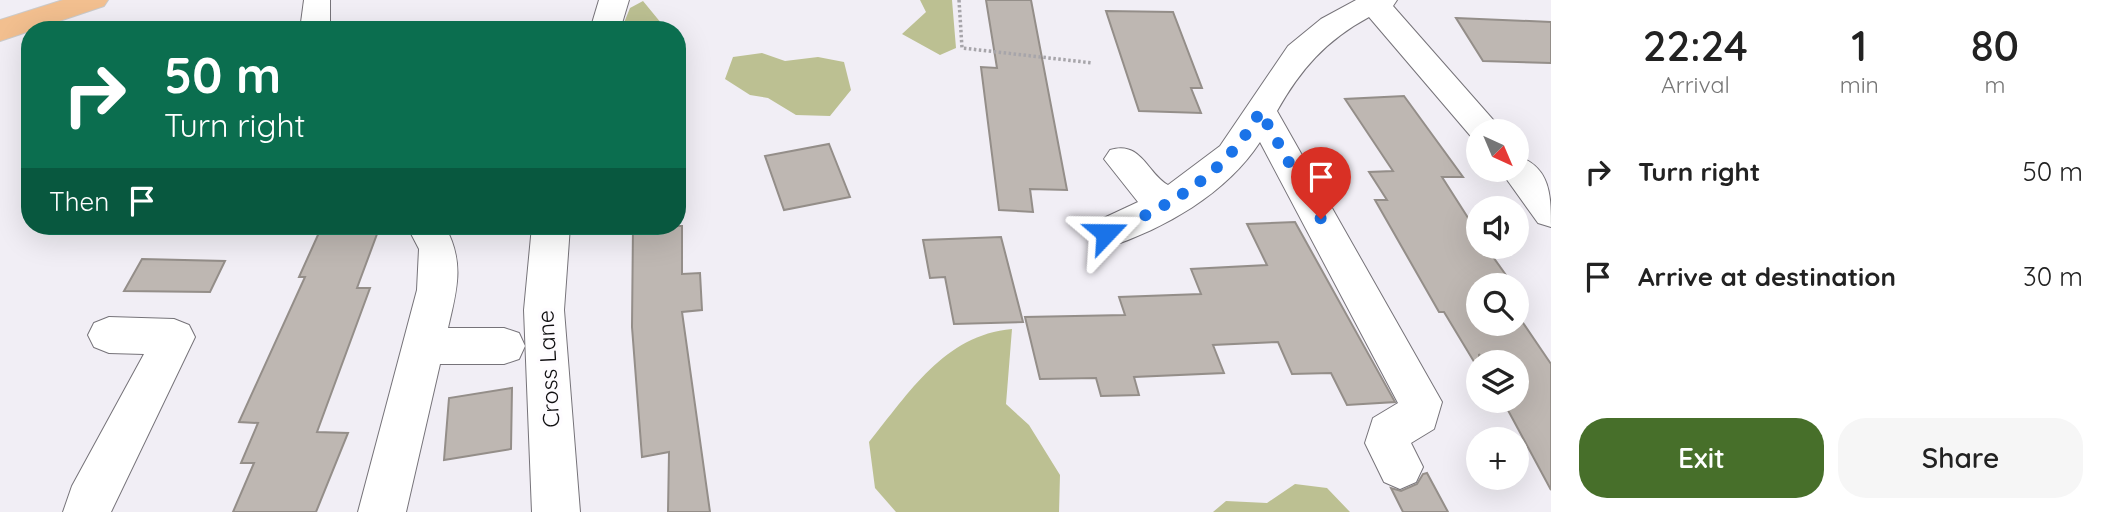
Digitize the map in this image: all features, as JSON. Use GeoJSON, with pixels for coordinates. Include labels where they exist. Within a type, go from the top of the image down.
{"type":"FeatureCollection","features":[{"type":"Feature","properties":{"kind":"main road"},"geometry":{"type":"LineString","coordinates":[[29,21],[87,1]]}},
{"type":"Feature","properties":{"kind":"main road"},"geometry":{"type":"LineString","coordinates":[[0,31],[21,24]]}},
{"type":"Feature","properties":{"kind":"street"},"geometry":{"type":"LineString","coordinates":[[608,21],[614,0]]}},
{"type":"Feature","properties":{"kind":"street"},"geometry":{"type":"LineString","coordinates":[[1106,233],[1163,206],[1230,157],[1247,135],[1290,64],[1312,41],[1338,22],[1377,2],[1476,119]]}},
{"type":"Feature","properties":{"kind":"street"},"geometry":{"type":"LineString","coordinates":[[1260,111],[1419,402],[1418,415],[1389,433],[1387,443],[1400,467]]}},
{"type":"Feature","properties":{"kind":"street"},"geometry":{"type":"LineString","coordinates":[[1122,159],[1163,206]]}},
{"type":"Feature","properties":{"kind":"street"},"geometry":{"type":"LineString","coordinates":[[1527,182],[1551,213]]}},
{"type":"Feature","properties":{"kind":"street"},"geometry":{"type":"LineString","coordinates":[[382,512],[437,290],[438,249],[431,235]]}},
{"type":"Feature","properties":{"kind":"street","name":"Cross Lane"},"geometry":{"type":"LineString","coordinates":[[550,235],[544,310],[556,512]]}},
{"type":"Feature","properties":{"kind":"street"},"geometry":{"type":"LineString","coordinates":[[87,512],[89,502],[174,337],[109,335]]}},
{"type":"Feature","properties":{"kind":"street"},"geometry":{"type":"LineString","coordinates":[[423,346],[504,346]]}},
{"type":"Feature","properties":{"kind":"path"},"geometry":{"type":"LineString","coordinates":[[958,0],[962,48],[1093,63]]}},
{"type":"Feature","properties":{"kind":"green space"},"geometry":{"type":"Polygon","coordinates":[[[920,0],[952,0],[956,48],[940,55],[902,34],[926,12],[920,0]]]}},
{"type":"Feature","properties":{"kind":"green space"},"geometry":{"type":"Polygon","coordinates":[[[643,1],[660,21],[625,21],[630,8],[643,1]]]}},
{"type":"Feature","properties":{"kind":"green space"},"geometry":{"type":"Polygon","coordinates":[[[762,53],[785,61],[818,57],[844,62],[851,90],[830,116],[796,115],[768,98],[750,95],[725,79],[733,57],[762,53]]]}},
{"type":"Feature","properties":{"kind":"green space"},"geometry":{"type":"Polygon","coordinates":[[[1012,329],[1006,404],[1029,425],[1060,475],[1059,512],[896,512],[875,488],[869,442],[914,386],[947,354],[967,342],[1012,329]]]}},
{"type":"Feature","properties":{"kind":"green space"},"geometry":{"type":"Polygon","coordinates":[[[1295,484],[1327,488],[1350,512],[1213,512],[1226,501],[1267,503],[1295,484]]]}},
{"type":"Feature","properties":{"kind":"building"},"geometry":{"type":"Polygon","coordinates":[[[986,0],[1031,0],[1067,190],[1030,189],[1033,212],[999,210],[981,67],[997,68],[986,0]]]}},
{"type":"Feature","properties":{"kind":"building"},"geometry":{"type":"Polygon","coordinates":[[[1106,11],[1173,12],[1202,88],[1191,88],[1201,113],[1139,111],[1106,11]]]}},
{"type":"Feature","properties":{"kind":"building"},"geometry":{"type":"Polygon","coordinates":[[[1456,18],[1551,22],[1551,63],[1483,61],[1456,18]]]}},
{"type":"Feature","properties":{"kind":"building"},"geometry":{"type":"Polygon","coordinates":[[[1404,96],[1463,177],[1442,177],[1466,215],[1466,259],[1495,259],[1504,273],[1466,273],[1466,336],[1529,336],[1529,332],[1551,364],[1551,490],[1529,449],[1529,427],[1517,427],[1509,413],[1529,413],[1529,350],[1467,350],[1444,312],[1439,312],[1375,200],[1387,200],[1369,172],[1393,171],[1345,99],[1404,96]]]}},
{"type":"Feature","properties":{"kind":"building"},"geometry":{"type":"Polygon","coordinates":[[[829,144],[850,197],[784,210],[765,156],[829,144]]]}},
{"type":"Feature","properties":{"kind":"building"},"geometry":{"type":"Polygon","coordinates":[[[1295,222],[1395,402],[1347,405],[1331,373],[1292,374],[1278,342],[1213,345],[1224,373],[1134,377],[1139,395],[1101,396],[1096,378],[1040,379],[1025,317],[1125,315],[1119,297],[1201,294],[1191,269],[1267,265],[1247,224],[1295,222]]]}},
{"type":"Feature","properties":{"kind":"building"},"geometry":{"type":"Polygon","coordinates":[[[318,235],[377,235],[357,288],[370,288],[317,432],[348,433],[316,512],[233,512],[254,463],[241,463],[258,423],[239,422],[305,277],[299,277],[318,235]]]}},
{"type":"Feature","properties":{"kind":"building"},"geometry":{"type":"Polygon","coordinates":[[[633,235],[682,235],[682,274],[700,273],[702,310],[682,312],[710,512],[668,512],[669,452],[642,457],[632,327],[633,235]]]}},
{"type":"Feature","properties":{"kind":"building"},"geometry":{"type":"Polygon","coordinates":[[[1001,237],[1023,322],[954,324],[945,277],[930,278],[923,240],[1001,237]]]}},
{"type":"Feature","properties":{"kind":"building"},"geometry":{"type":"Polygon","coordinates":[[[142,259],[225,261],[210,292],[124,291],[142,259]]]}},
{"type":"Feature","properties":{"kind":"building"},"geometry":{"type":"Polygon","coordinates":[[[512,388],[511,449],[444,460],[449,398],[512,388]]]}},
{"type":"Feature","properties":{"kind":"building"},"geometry":{"type":"Polygon","coordinates":[[[1427,473],[1448,512],[1403,512],[1391,488],[1401,491],[1417,484],[1423,474],[1427,473]]]}},
{"type":"Feature","properties":{"kind":"route"},"geometry":{"type":"LineString","coordinates":[[1106,233],[1163,206],[1210,174],[1230,157],[1247,135],[1260,111],[1321,219]]}}]}
